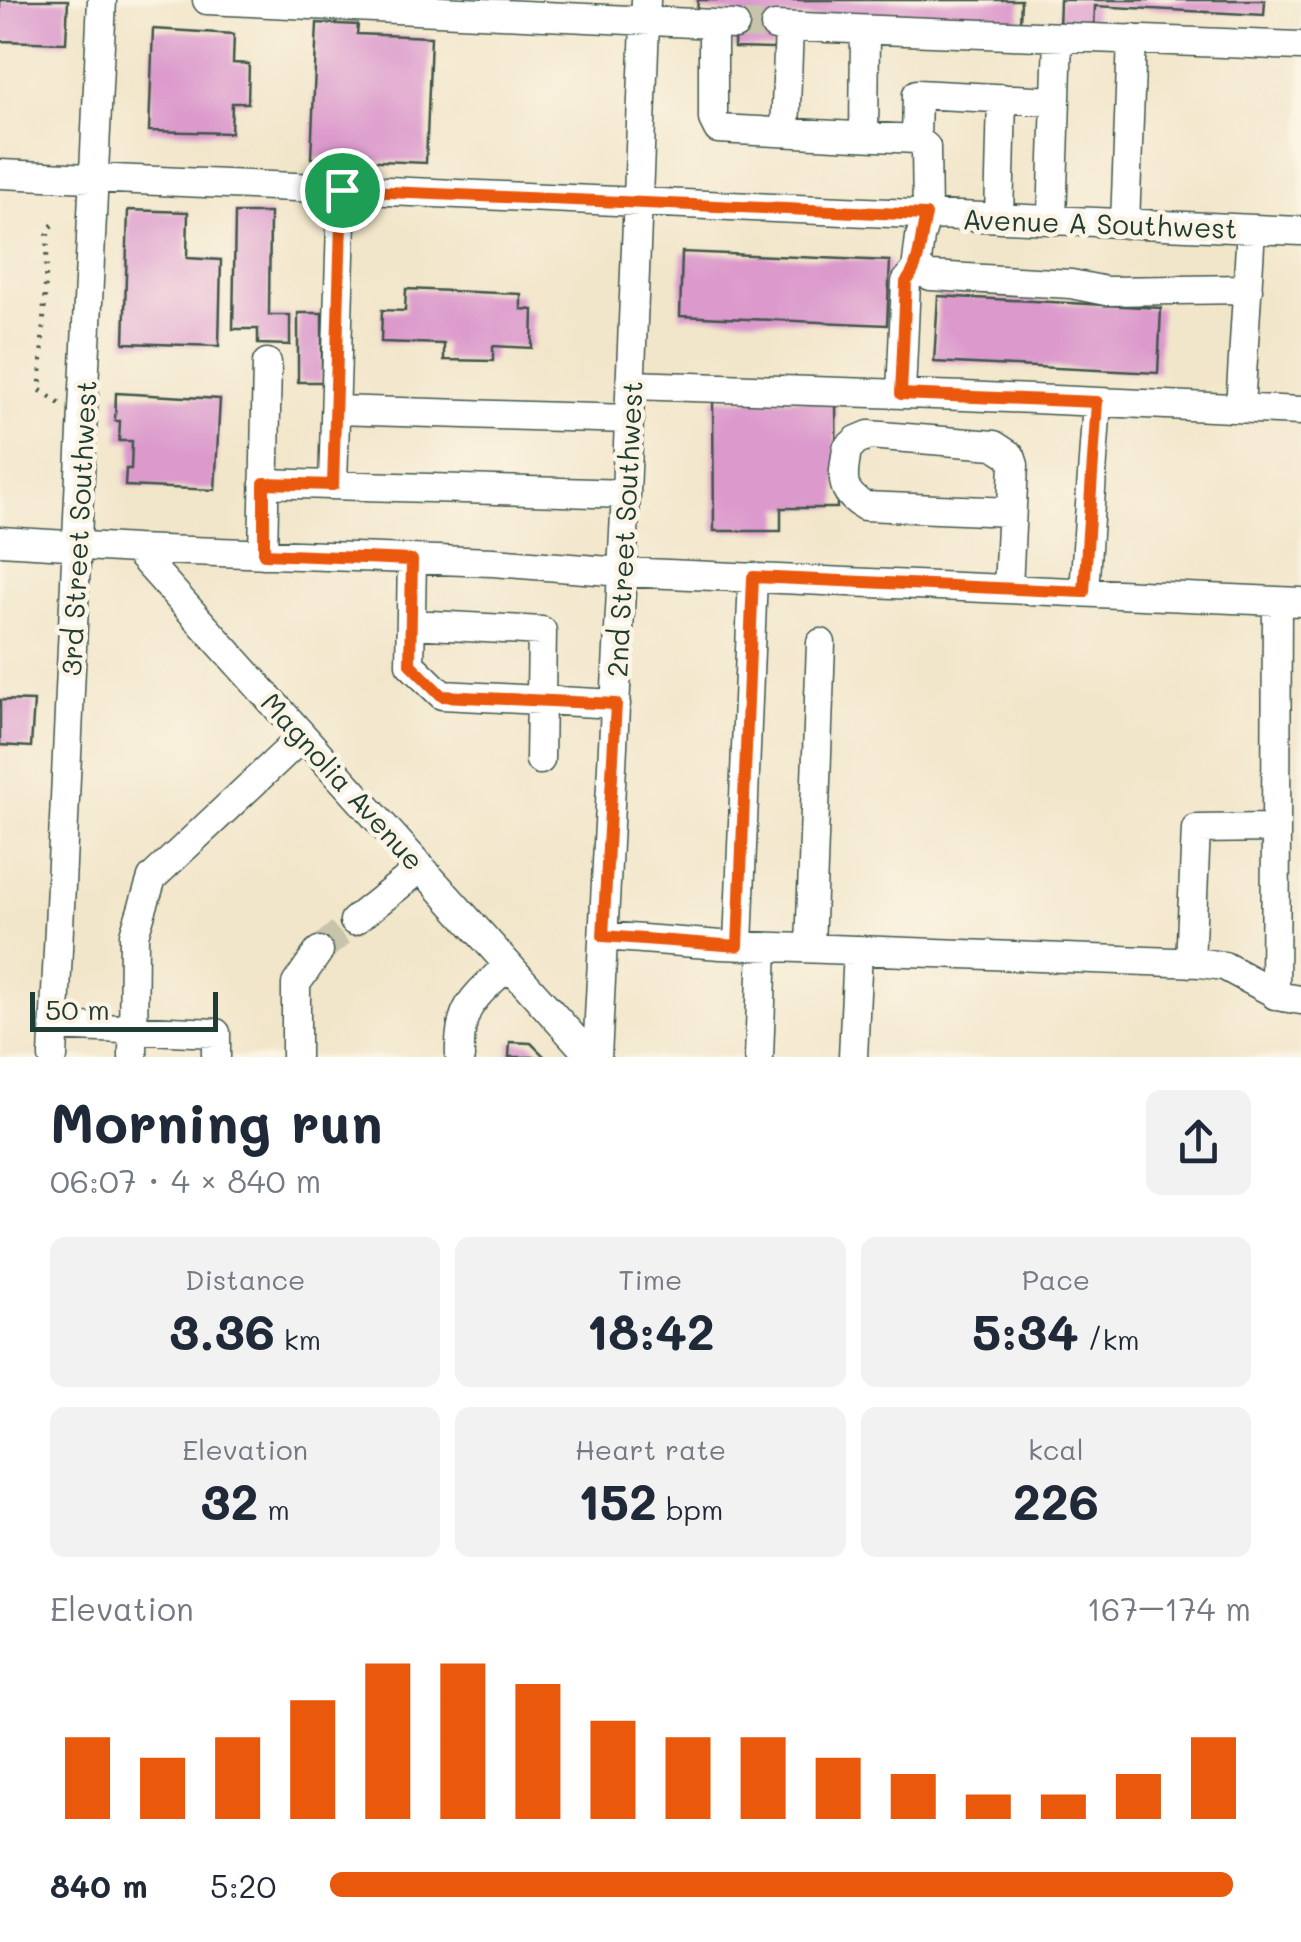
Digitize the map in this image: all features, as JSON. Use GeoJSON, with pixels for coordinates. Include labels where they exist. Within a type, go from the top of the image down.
{"type":"FeatureCollection","features":[{"type":"Feature","properties":{"kind":"street","name":"3rd Street Southwest"},"geometry":{"type":"LineString","coordinates":[[53,1057],[102,0]]}},
{"type":"Feature","properties":{"kind":"street"},"geometry":{"type":"LineString","coordinates":[[207,0],[646,10],[724,25],[712,119],[718,129],[916,139],[926,147],[926,215],[916,270],[906,282],[904,295],[901,394]]}},
{"type":"Feature","properties":{"kind":"street","name":"2nd Street Southwest"},"geometry":{"type":"LineString","coordinates":[[594,1057],[623,572],[646,10]]}},
{"type":"Feature","properties":{"kind":"street"},"geometry":{"type":"LineString","coordinates":[[785,132],[782,27],[1301,46]]}},
{"type":"Feature","properties":{"kind":"street"},"geometry":{"type":"LineString","coordinates":[[864,136],[865,30]]}},
{"type":"Feature","properties":{"kind":"street"},"geometry":{"type":"LineString","coordinates":[[1052,220],[1058,36]]}},
{"type":"Feature","properties":{"kind":"street"},"geometry":{"type":"LineString","coordinates":[[1124,224],[1132,40]]}},
{"type":"Feature","properties":{"kind":"street"},"geometry":{"type":"LineString","coordinates":[[916,139],[917,94],[1055,101]]}},
{"type":"Feature","properties":{"kind":"street"},"geometry":{"type":"LineString","coordinates":[[999,218],[1002,98]]}},
{"type":"Feature","properties":{"kind":"street","name":"Avenue A Southwest"},"geometry":{"type":"LineString","coordinates":[[0,174],[1301,231]]}},
{"type":"Feature","properties":{"kind":"street"},"geometry":{"type":"LineString","coordinates":[[333,485],[342,190]]}},
{"type":"Feature","properties":{"kind":"street"},"geometry":{"type":"LineString","coordinates":[[1240,408],[1252,229]]}},
{"type":"Feature","properties":{"kind":"street"},"geometry":{"type":"LineString","coordinates":[[916,270],[931,276],[1071,284],[1106,291],[1248,289]]}},
{"type":"Feature","properties":{"kind":"street"},"geometry":{"type":"LineString","coordinates":[[264,554],[267,363]]}},
{"type":"Feature","properties":{"kind":"street"},"geometry":{"type":"LineString","coordinates":[[631,385],[1301,411]]}},
{"type":"Feature","properties":{"kind":"street"},"geometry":{"type":"LineString","coordinates":[[1084,592],[1097,402]]}},
{"type":"Feature","properties":{"kind":"street"},"geometry":{"type":"LineString","coordinates":[[336,410],[630,420]]}},
{"type":"Feature","properties":{"kind":"street"},"geometry":{"type":"LineString","coordinates":[[1008,588],[1014,465],[1011,456],[994,445],[870,435],[848,449],[845,488],[850,498],[864,506],[1011,512]]}},
{"type":"Feature","properties":{"kind":"street"},"geometry":{"type":"LineString","coordinates":[[264,483],[626,494]]}},
{"type":"Feature","properties":{"kind":"street"},"geometry":{"type":"LineString","coordinates":[[0,541],[1289,602],[1276,828],[1288,997],[1224,966],[603,936]]}},
{"type":"Feature","properties":{"kind":"street","name":"Magnolia Avenue"},"geometry":{"type":"LineString","coordinates":[[136,549],[594,1057]]}},
{"type":"Feature","properties":{"kind":"street"},"geometry":{"type":"LineString","coordinates":[[412,560],[410,664],[442,696],[616,704]]}},
{"type":"Feature","properties":{"kind":"street"},"geometry":{"type":"LineString","coordinates":[[753,577],[751,946],[759,1057]]}},
{"type":"Feature","properties":{"kind":"street"},"geometry":{"type":"LineString","coordinates":[[411,624],[542,630],[540,760]]}},
{"type":"Feature","properties":{"kind":"street"},"geometry":{"type":"LineString","coordinates":[[810,948],[821,642]]}},
{"type":"Feature","properties":{"kind":"street"},"geometry":{"type":"LineString","coordinates":[[134,1043],[134,935],[152,878],[303,736]]}},
{"type":"Feature","properties":{"kind":"street"},"geometry":{"type":"LineString","coordinates":[[1190,963],[1196,828],[1276,828]]}},
{"type":"Feature","properties":{"kind":"street"},"geometry":{"type":"LineString","coordinates":[[354,922],[421,868]]}},
{"type":"Feature","properties":{"kind":"street"},"geometry":{"type":"LineString","coordinates":[[853,1057],[858,950]]}},
{"type":"Feature","properties":{"kind":"street"},"geometry":{"type":"LineString","coordinates":[[296,1057],[296,984],[320,951]]}},
{"type":"Feature","properties":{"kind":"street"},"geometry":{"type":"LineString","coordinates":[[460,1057],[461,1022],[467,1008],[508,965]]}},
{"type":"Feature","properties":{"kind":"street"},"geometry":{"type":"LineString","coordinates":[[54,1026],[134,1043],[216,1033],[216,1057]]}},
{"type":"Feature","properties":{"kind":"path"},"geometry":{"type":"LineString","coordinates":[[52,225],[48,228],[40,390],[61,404]]}},
{"type":"Feature","properties":{"kind":"building"},"geometry":{"type":"Polygon","coordinates":[[[0,0],[68,0],[66,43],[0,41],[0,0]]]}},
{"type":"Feature","properties":{"kind":"building"},"geometry":{"type":"Polygon","coordinates":[[[698,0],[1021,0],[1020,24],[775,17],[774,49],[734,48],[735,13],[697,11],[698,0]]]}},
{"type":"Feature","properties":{"kind":"building"},"geometry":{"type":"Polygon","coordinates":[[[1060,0],[1265,0],[1264,15],[1095,6],[1094,30],[1059,28],[1060,0]]]}},
{"type":"Feature","properties":{"kind":"building"},"geometry":{"type":"Polygon","coordinates":[[[317,23],[358,25],[357,34],[431,37],[426,163],[311,158],[317,23]]]}},
{"type":"Feature","properties":{"kind":"building"},"geometry":{"type":"Polygon","coordinates":[[[153,29],[234,34],[233,63],[249,64],[248,103],[232,103],[231,133],[149,131],[153,29]]]}},
{"type":"Feature","properties":{"kind":"building"},"geometry":{"type":"Polygon","coordinates":[[[128,210],[188,212],[187,258],[221,260],[219,346],[124,343],[128,210]]]}},
{"type":"Feature","properties":{"kind":"building"},"geometry":{"type":"Polygon","coordinates":[[[235,213],[270,213],[269,315],[290,315],[290,345],[258,344],[258,329],[233,329],[235,213]]]}},
{"type":"Feature","properties":{"kind":"building"},"geometry":{"type":"Polygon","coordinates":[[[682,252],[890,261],[887,325],[680,316],[682,252]]]}},
{"type":"Feature","properties":{"kind":"building"},"geometry":{"type":"Polygon","coordinates":[[[406,289],[521,294],[521,309],[533,310],[532,348],[493,346],[493,361],[444,360],[444,344],[381,342],[382,310],[405,311],[406,289]]]}},
{"type":"Feature","properties":{"kind":"building"},"geometry":{"type":"Polygon","coordinates":[[[938,296],[1161,308],[1158,373],[934,362],[938,296]]]}},
{"type":"Feature","properties":{"kind":"building"},"geometry":{"type":"Polygon","coordinates":[[[298,313],[322,313],[322,382],[298,382],[298,313]]]}},
{"type":"Feature","properties":{"kind":"building"},"geometry":{"type":"Polygon","coordinates":[[[116,393],[220,399],[215,490],[125,486],[126,469],[131,469],[132,441],[119,441],[116,393]]]}},
{"type":"Feature","properties":{"kind":"building"},"geometry":{"type":"Polygon","coordinates":[[[836,398],[837,508],[781,508],[781,531],[714,531],[713,399],[836,398]]]}},
{"type":"Feature","properties":{"kind":"building"},"geometry":{"type":"Polygon","coordinates":[[[0,700],[34,701],[31,747],[0,745],[0,700]]]}},
{"type":"Feature","properties":{"kind":"building"},"geometry":{"type":"Polygon","coordinates":[[[510,1042],[531,1043],[545,1057],[509,1057],[510,1042]]]}},
{"type":"Feature","properties":{"kind":"tunnel"},"geometry":{"type":"LineString","coordinates":[[735,25],[775,26]]}},
{"type":"Feature","properties":{"kind":"tunnel"},"geometry":{"type":"LineString","coordinates":[[319,951],[354,921]]}},
{"type":"Feature","properties":{"kind":"route"},"geometry":{"type":"LineString","coordinates":[[342,190],[926,215],[916,270],[906,282],[904,295],[901,394],[1097,402],[1084,592],[753,577],[738,946],[603,936],[616,704],[442,696],[410,664],[412,560],[264,554],[264,483],[333,485],[342,190]]}}]}
